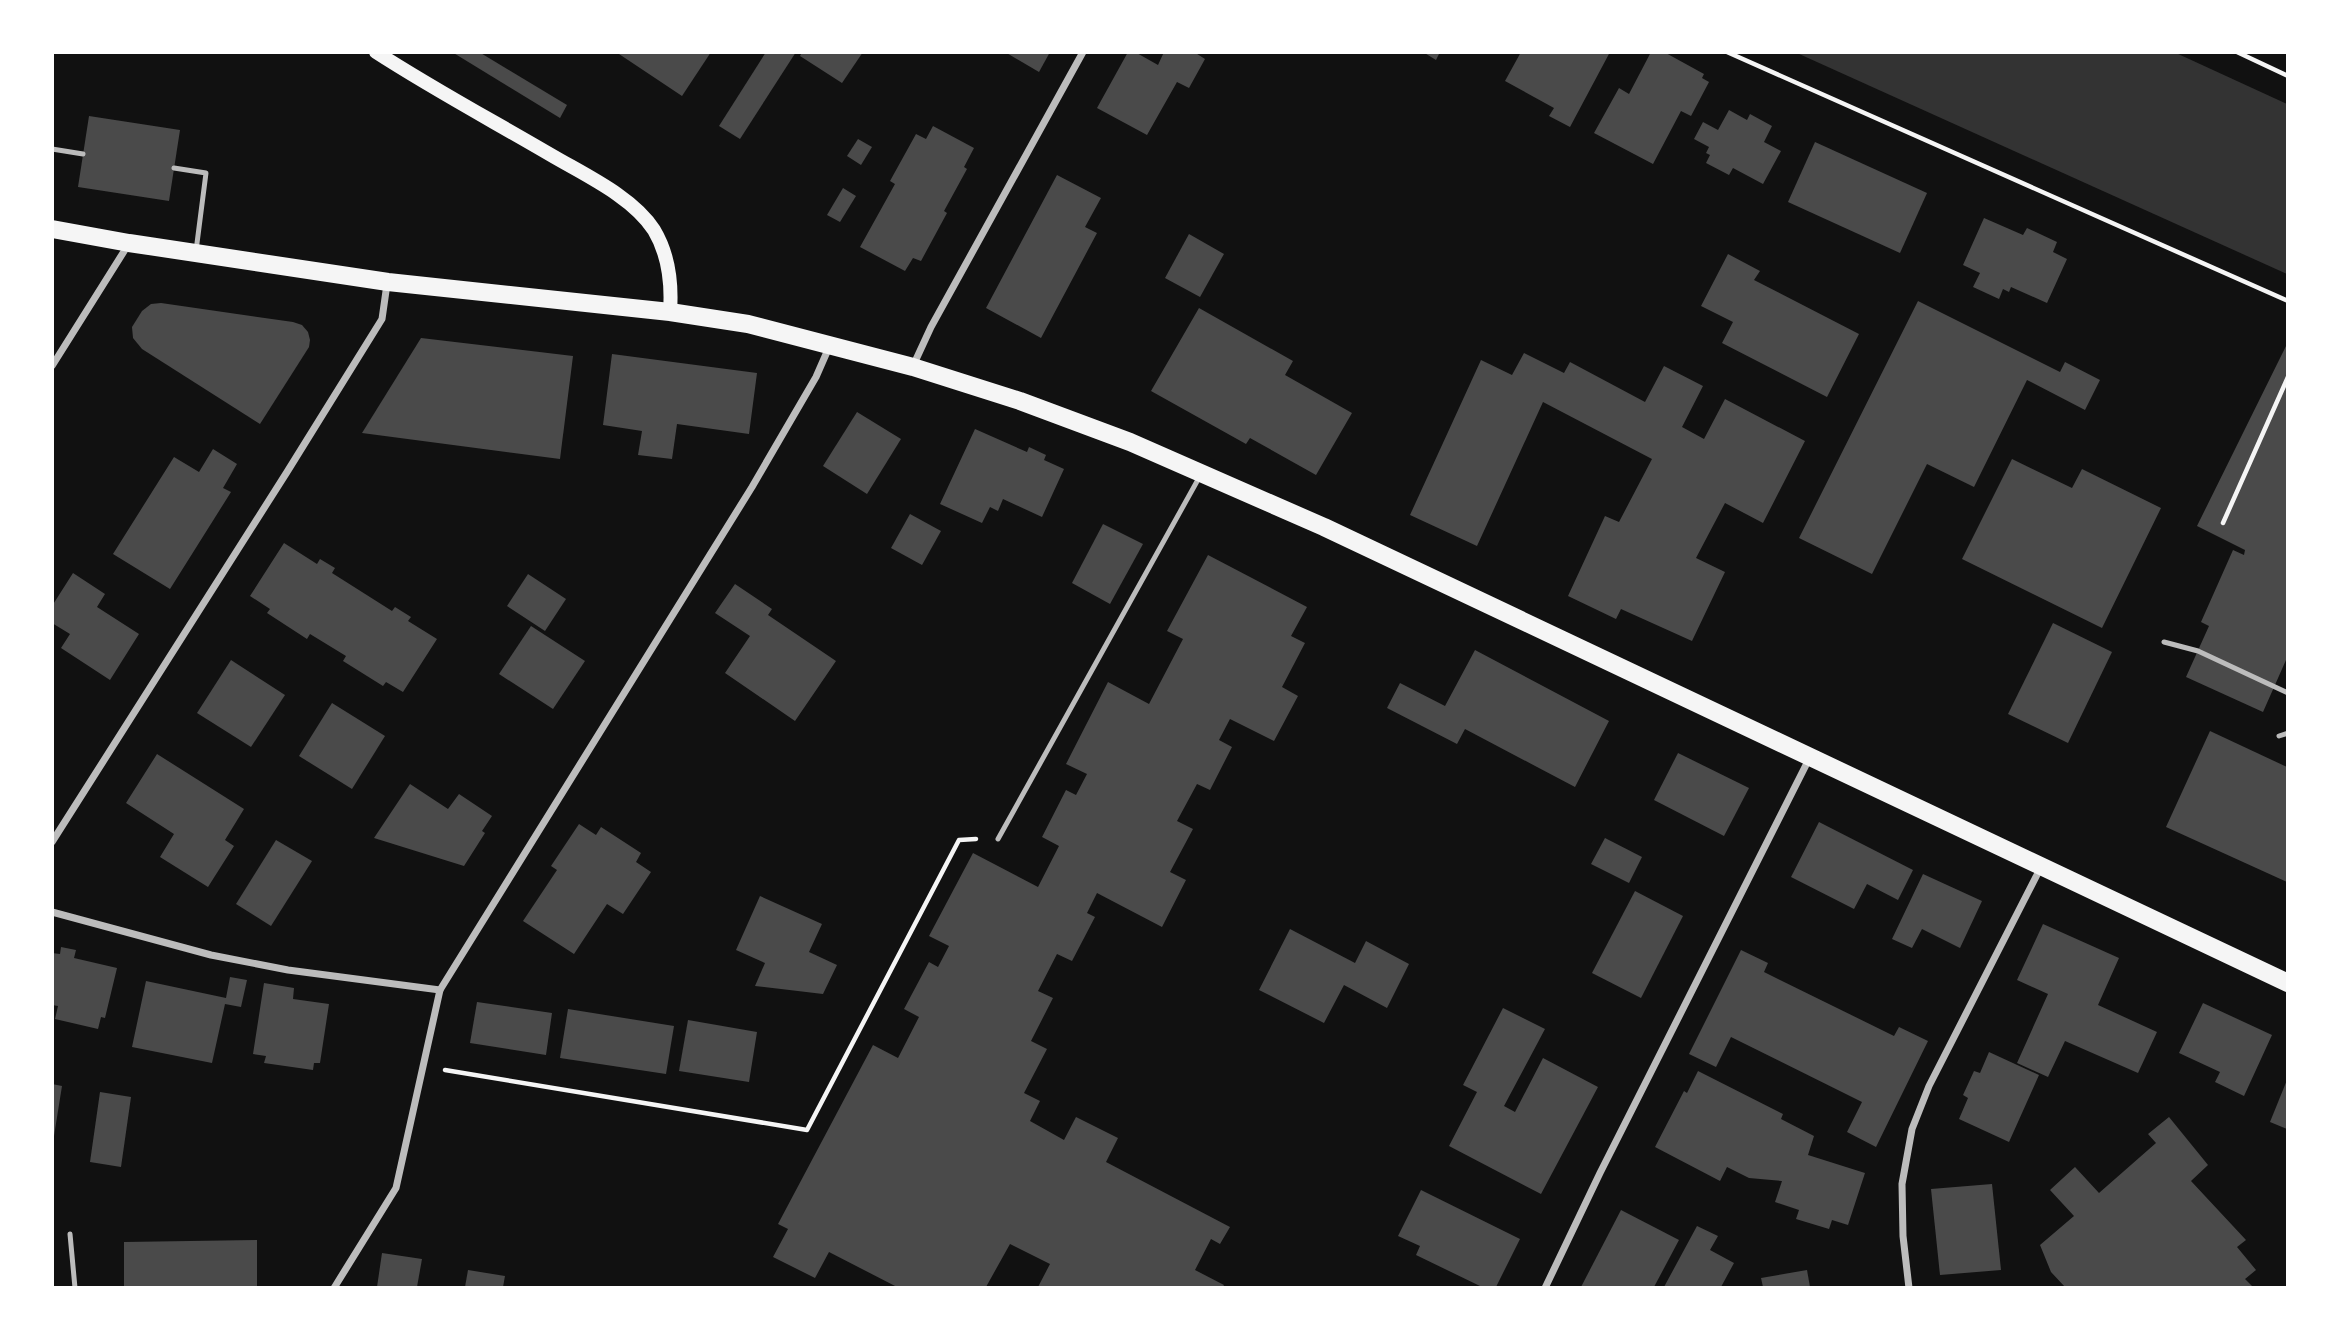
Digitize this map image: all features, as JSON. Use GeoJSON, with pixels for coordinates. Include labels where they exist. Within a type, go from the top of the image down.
{"type":"FeatureCollection","features":[{"type":"Feature","properties":{"kind":"main road"},"geometry":{"type":"LineString","coordinates":[[376,52],[582,173],[636,208],[653,230],[668,267],[670,312]]}},
{"type":"Feature","properties":{"kind":"main road"},"geometry":{"type":"LineString","coordinates":[[52,229],[195,254],[388,282],[670,312],[748,324],[913,367],[1020,401],[1095,429],[1336,532],[2287,983]]}},
{"type":"Feature","properties":{"kind":"street"},"geometry":{"type":"LineString","coordinates":[[913,367],[931,327],[1083,52]]}},
{"type":"Feature","properties":{"kind":"street"},"geometry":{"type":"LineString","coordinates":[[52,366],[129,243]]}},
{"type":"Feature","properties":{"kind":"street"},"geometry":{"type":"LineString","coordinates":[[52,842],[382,319],[388,282]]}},
{"type":"Feature","properties":{"kind":"street"},"geometry":{"type":"LineString","coordinates":[[334,1287],[396,1188],[440,990],[752,486],[816,377],[831,345]]}},
{"type":"Feature","properties":{"kind":"street"},"geometry":{"type":"LineString","coordinates":[[1545,1287],[1810,757]]}},
{"type":"Feature","properties":{"kind":"street"},"geometry":{"type":"LineString","coordinates":[[1909,1287],[1903,1236],[1902,1184],[1912,1129],[1929,1086],[2041,866]]}},
{"type":"Feature","properties":{"kind":"street"},"geometry":{"type":"LineString","coordinates":[[52,912],[211,956],[288,970],[440,990]]}},
{"type":"Feature","properties":{"kind":"lane"},"geometry":{"type":"LineString","coordinates":[[52,149],[83,153]]}},
{"type":"Feature","properties":{"kind":"lane"},"geometry":{"type":"LineString","coordinates":[[174,169],[206,173],[195,254]]}},
{"type":"Feature","properties":{"kind":"lane"},"geometry":{"type":"LineString","coordinates":[[998,839],[1201,473]]}},
{"type":"Feature","properties":{"kind":"lane"},"geometry":{"type":"LineString","coordinates":[[2164,642],[2198,651],[2287,693]]}},
{"type":"Feature","properties":{"kind":"lane"},"geometry":{"type":"LineString","coordinates":[[2279,736],[2287,733]]}},
{"type":"Feature","properties":{"kind":"lane"},"geometry":{"type":"LineString","coordinates":[[70,1234],[75,1287]]}},
{"type":"Feature","properties":{"kind":"path"},"geometry":{"type":"LineString","coordinates":[[1727,52],[2287,301]]}},
{"type":"Feature","properties":{"kind":"path"},"geometry":{"type":"LineString","coordinates":[[2237,52],[2287,76]]}},
{"type":"Feature","properties":{"kind":"path"},"geometry":{"type":"LineString","coordinates":[[2223,523],[2287,377]]}},
{"type":"Feature","properties":{"kind":"path"},"geometry":{"type":"LineString","coordinates":[[423,1067],[807,1130],[960,840],[998,839]]}},
{"type":"Feature","properties":{"kind":"shaded area"},"geometry":{"type":"Polygon","coordinates":[[[1797,53],[2176,53],[2287,104],[2287,274],[1797,53]]]}},
{"type":"Feature","properties":{"kind":"building"},"geometry":{"type":"Polygon","coordinates":[[[452,52],[479,52],[567,105],[560,118],[452,52]]]}},
{"type":"Feature","properties":{"kind":"building"},"geometry":{"type":"Polygon","coordinates":[[[616,52],[711,52],[682,96],[616,52]]]}},
{"type":"Feature","properties":{"kind":"building"},"geometry":{"type":"Polygon","coordinates":[[[766,52],[796,52],[740,139],[719,126],[766,52]]]}},
{"type":"Feature","properties":{"kind":"building"},"geometry":{"type":"Polygon","coordinates":[[[802,52],[863,52],[842,83],[800,56],[802,52]]]}},
{"type":"Feature","properties":{"kind":"building"},"geometry":{"type":"Polygon","coordinates":[[[1005,52],[1050,52],[1039,72],[1005,52]]]}},
{"type":"Feature","properties":{"kind":"building"},"geometry":{"type":"Polygon","coordinates":[[[1128,52],[1135,52],[1158,65],[1164,52],[1194,52],[1205,59],[1189,88],[1177,82],[1147,135],[1097,108],[1128,52]]]}},
{"type":"Feature","properties":{"kind":"building"},"geometry":{"type":"Polygon","coordinates":[[[1423,52],[1440,52],[1436,60],[1423,52]]]}},
{"type":"Feature","properties":{"kind":"building"},"geometry":{"type":"Polygon","coordinates":[[[1521,52],[1610,52],[1570,127],[1549,116],[1554,108],[1505,81],[1521,52]]]}},
{"type":"Feature","properties":{"kind":"building"},"geometry":{"type":"Polygon","coordinates":[[[1651,52],[1664,52],[1704,74],[1702,78],[1709,82],[1691,116],[1681,111],[1653,164],[1594,133],[1619,88],[1629,94],[1651,52]]]}},
{"type":"Feature","properties":{"kind":"building"},"geometry":{"type":"Polygon","coordinates":[[[1729,110],[1747,120],[1750,114],[1772,126],[1764,142],[1781,151],[1763,184],[1733,168],[1729,175],[1706,163],[1710,155],[1706,153],[1709,147],[1694,139],[1703,122],[1718,130],[1729,110]]]}},
{"type":"Feature","properties":{"kind":"building"},"geometry":{"type":"Polygon","coordinates":[[[89,116],[180,130],[169,201],[78,187],[89,116]]]}},
{"type":"Feature","properties":{"kind":"building"},"geometry":{"type":"Polygon","coordinates":[[[933,126],[974,148],[964,167],[967,169],[944,211],[947,213],[921,261],[913,258],[905,271],[860,247],[895,184],[890,181],[916,134],[926,139],[933,126]]]}},
{"type":"Feature","properties":{"kind":"building"},"geometry":{"type":"Polygon","coordinates":[[[858,139],[872,147],[861,165],[847,156],[858,139]]]}},
{"type":"Feature","properties":{"kind":"building"},"geometry":{"type":"Polygon","coordinates":[[[1815,142],[1927,193],[1900,253],[1788,202],[1815,142]]]}},
{"type":"Feature","properties":{"kind":"building"},"geometry":{"type":"Polygon","coordinates":[[[1057,175],[1101,198],[1085,227],[1097,233],[1041,338],[986,308],[1057,175]]]}},
{"type":"Feature","properties":{"kind":"building"},"geometry":{"type":"Polygon","coordinates":[[[843,188],[856,196],[840,222],[827,215],[843,188]]]}},
{"type":"Feature","properties":{"kind":"building"},"geometry":{"type":"Polygon","coordinates":[[[1984,218],[2023,235],[2027,228],[2057,242],[2053,252],[2067,259],[2047,303],[2011,287],[2009,292],[2003,289],[1999,299],[1973,287],[1980,273],[1963,265],[1984,218]]]}},
{"type":"Feature","properties":{"kind":"building"},"geometry":{"type":"Polygon","coordinates":[[[1189,234],[1224,254],[1200,297],[1165,278],[1189,234]]]}},
{"type":"Feature","properties":{"kind":"building"},"geometry":{"type":"Polygon","coordinates":[[[1728,254],[1760,271],[1754,280],[1859,334],[1827,397],[1722,343],[1733,322],[1701,306],[1728,254]]]}},
{"type":"Feature","properties":{"kind":"building"},"geometry":{"type":"Polygon","coordinates":[[[1918,301],[2060,372],[2065,362],[2100,380],[2085,410],[2027,380],[1974,487],[1927,464],[1872,574],[1799,538],[1918,301]]]}},
{"type":"Feature","properties":{"kind":"building"},"geometry":{"type":"Polygon","coordinates":[[[161,303],[293,322],[302,325],[308,332],[309,347],[260,424],[142,349],[133,338],[132,327],[142,311],[151,304],[161,303]]]}},
{"type":"Feature","properties":{"kind":"building"},"geometry":{"type":"Polygon","coordinates":[[[1199,308],[1293,361],[1285,375],[1352,413],[1316,475],[1250,438],[1246,444],[1151,391],[1199,308]]]}},
{"type":"Feature","properties":{"kind":"building"},"geometry":{"type":"Polygon","coordinates":[[[421,338],[573,356],[560,459],[362,433],[421,338]]]}},
{"type":"Feature","properties":{"kind":"building"},"geometry":{"type":"Polygon","coordinates":[[[2287,344],[2287,661],[2263,712],[2186,677],[2209,626],[2201,622],[2233,550],[2244,555],[2245,550],[2197,526],[2287,344]]]}},
{"type":"Feature","properties":{"kind":"building"},"geometry":{"type":"Polygon","coordinates":[[[1524,353],[1564,373],[1570,362],[1645,402],[1664,366],[1703,386],[1682,427],[1704,439],[1725,399],[1805,441],[1763,523],[1725,503],[1696,558],[1725,572],[1692,641],[1621,609],[1616,619],[1568,596],[1605,516],[1619,522],[1652,459],[1543,402],[1477,546],[1410,515],[1481,360],[1512,375],[1524,353]]]}},
{"type":"Feature","properties":{"kind":"building"},"geometry":{"type":"Polygon","coordinates":[[[612,354],[757,373],[749,434],[677,424],[672,459],[638,455],[642,431],[603,425],[612,354]]]}},
{"type":"Feature","properties":{"kind":"building"},"geometry":{"type":"Polygon","coordinates":[[[857,412],[901,439],[867,494],[823,466],[857,412]]]}},
{"type":"Feature","properties":{"kind":"building"},"geometry":{"type":"Polygon","coordinates":[[[975,429],[1027,452],[1029,447],[1046,455],[1044,460],[1064,469],[1042,517],[1003,499],[998,511],[990,507],[982,523],[940,504],[975,429]]]}},
{"type":"Feature","properties":{"kind":"building"},"geometry":{"type":"Polygon","coordinates":[[[213,449],[237,464],[223,488],[231,492],[170,589],[113,554],[174,457],[199,472],[213,449]]]}},
{"type":"Feature","properties":{"kind":"building"},"geometry":{"type":"Polygon","coordinates":[[[2012,459],[2072,488],[2082,469],[2161,508],[2102,628],[1962,559],[2012,459]]]}},
{"type":"Feature","properties":{"kind":"building"},"geometry":{"type":"Polygon","coordinates":[[[910,514],[941,531],[922,565],[891,548],[910,514]]]}},
{"type":"Feature","properties":{"kind":"building"},"geometry":{"type":"Polygon","coordinates":[[[1103,524],[1143,544],[1110,604],[1072,583],[1103,524]]]}},
{"type":"Feature","properties":{"kind":"building"},"geometry":{"type":"Polygon","coordinates":[[[284,543],[317,564],[320,559],[335,568],[332,573],[392,611],[395,607],[411,617],[408,621],[437,639],[403,692],[386,682],[383,686],[343,661],[346,656],[310,634],[307,639],[267,613],[270,609],[250,596],[284,543]]]}},
{"type":"Feature","properties":{"kind":"building"},"geometry":{"type":"Polygon","coordinates":[[[1208,555],[1307,607],[1291,636],[1305,643],[1282,687],[1298,696],[1274,741],[1230,719],[1219,740],[1232,747],[1210,790],[1197,784],[1177,821],[1193,829],[1170,872],[1186,880],[1162,927],[1097,893],[1087,913],[1095,917],[1072,961],[1057,954],[1038,991],[1053,998],[1031,1041],[1047,1049],[1024,1093],[1040,1101],[1030,1121],[1064,1140],[1076,1117],[1118,1138],[1106,1162],[1230,1227],[1220,1244],[1211,1239],[1195,1270],[1224,1285],[1223,1287],[1038,1287],[1050,1264],[1010,1244],[986,1287],[897,1287],[829,1252],[815,1278],[773,1257],[788,1229],[778,1224],[873,1045],[898,1058],[919,1017],[904,1009],[929,962],[938,967],[949,946],[929,936],[973,853],[1038,887],[1059,846],[1042,837],[1066,790],[1076,795],[1087,774],[1066,764],[1108,682],[1149,704],[1183,639],[1167,631],[1208,555]]]}},
{"type":"Feature","properties":{"kind":"building"},"geometry":{"type":"Polygon","coordinates":[[[73,573],[105,594],[97,607],[139,634],[110,680],[61,648],[70,634],[52,623],[52,606],[73,573]]]}},
{"type":"Feature","properties":{"kind":"building"},"geometry":{"type":"Polygon","coordinates":[[[528,574],[566,599],[545,631],[507,606],[528,574]]]}},
{"type":"Feature","properties":{"kind":"building"},"geometry":{"type":"Polygon","coordinates":[[[735,584],[772,609],[768,615],[836,661],[795,721],[725,673],[750,636],[715,613],[735,584]]]}},
{"type":"Feature","properties":{"kind":"building"},"geometry":{"type":"Polygon","coordinates":[[[2053,623],[2112,652],[2068,743],[2008,714],[2053,623]]]}},
{"type":"Feature","properties":{"kind":"building"},"geometry":{"type":"Polygon","coordinates":[[[531,626],[585,661],[553,709],[499,674],[531,626]]]}},
{"type":"Feature","properties":{"kind":"building"},"geometry":{"type":"Polygon","coordinates":[[[1475,650],[1609,721],[1575,787],[1465,729],[1457,744],[1387,708],[1400,683],[1445,706],[1475,650]]]}},
{"type":"Feature","properties":{"kind":"building"},"geometry":{"type":"Polygon","coordinates":[[[231,660],[285,695],[251,747],[197,713],[231,660]]]}},
{"type":"Feature","properties":{"kind":"building"},"geometry":{"type":"Polygon","coordinates":[[[332,703],[385,736],[352,789],[299,756],[332,703]]]}},
{"type":"Feature","properties":{"kind":"building"},"geometry":{"type":"Polygon","coordinates":[[[2210,731],[2287,767],[2287,882],[2166,827],[2210,731]]]}},
{"type":"Feature","properties":{"kind":"building"},"geometry":{"type":"Polygon","coordinates":[[[1678,753],[1749,788],[1724,836],[1654,800],[1678,753]]]}},
{"type":"Feature","properties":{"kind":"building"},"geometry":{"type":"Polygon","coordinates":[[[157,754],[244,809],[225,840],[234,846],[208,887],[160,857],[174,834],[126,803],[157,754]]]}},
{"type":"Feature","properties":{"kind":"building"},"geometry":{"type":"Polygon","coordinates":[[[410,784],[448,809],[459,794],[492,816],[482,831],[485,833],[464,866],[374,838],[410,784]]]}},
{"type":"Feature","properties":{"kind":"building"},"geometry":{"type":"Polygon","coordinates":[[[1819,822],[1913,870],[1898,900],[1867,884],[1854,909],[1791,877],[1819,822]]]}},
{"type":"Feature","properties":{"kind":"building"},"geometry":{"type":"Polygon","coordinates":[[[579,824],[596,835],[601,827],[641,853],[636,862],[651,872],[623,914],[607,904],[574,954],[523,921],[557,870],[551,866],[579,824]]]}},
{"type":"Feature","properties":{"kind":"building"},"geometry":{"type":"Polygon","coordinates":[[[1605,838],[1642,857],[1629,883],[1591,864],[1605,838]]]}},
{"type":"Feature","properties":{"kind":"building"},"geometry":{"type":"Polygon","coordinates":[[[276,840],[312,861],[271,926],[236,904],[276,840]]]}},
{"type":"Feature","properties":{"kind":"building"},"geometry":{"type":"Polygon","coordinates":[[[1923,874],[1982,901],[1960,948],[1922,929],[1912,948],[1892,939],[1923,874]]]}},
{"type":"Feature","properties":{"kind":"building"},"geometry":{"type":"Polygon","coordinates":[[[1635,891],[1683,916],[1641,998],[1592,973],[1635,891]]]}},
{"type":"Feature","properties":{"kind":"building"},"geometry":{"type":"Polygon","coordinates":[[[760,896],[822,924],[809,952],[837,965],[823,994],[755,986],[765,963],[736,950],[760,896]]]}},
{"type":"Feature","properties":{"kind":"building"},"geometry":{"type":"Polygon","coordinates":[[[2043,924],[2119,958],[2098,1005],[2157,1032],[2138,1073],[2065,1041],[2048,1077],[2017,1063],[2048,994],[2017,980],[2043,924]]]}},
{"type":"Feature","properties":{"kind":"building"},"geometry":{"type":"Polygon","coordinates":[[[1290,929],[1355,963],[1366,941],[1409,964],[1387,1008],[1344,985],[1324,1023],[1259,990],[1290,929]]]}},
{"type":"Feature","properties":{"kind":"building"},"geometry":{"type":"Polygon","coordinates":[[[61,947],[76,950],[74,958],[117,968],[105,1018],[101,1017],[98,1029],[55,1019],[58,1006],[52,1005],[52,953],[60,954],[61,947]]]}},
{"type":"Feature","properties":{"kind":"building"},"geometry":{"type":"Polygon","coordinates":[[[1741,950],[1768,963],[1764,972],[1894,1036],[1899,1027],[1928,1041],[1876,1147],[1847,1132],[1862,1102],[1731,1037],[1716,1067],[1689,1054],[1741,950]]]}},
{"type":"Feature","properties":{"kind":"building"},"geometry":{"type":"Polygon","coordinates":[[[230,977],[247,980],[241,1007],[225,1004],[212,1063],[132,1047],[146,981],[226,998],[230,977]]]}},
{"type":"Feature","properties":{"kind":"building"},"geometry":{"type":"Polygon","coordinates":[[[264,983],[294,988],[293,999],[329,1004],[320,1063],[314,1063],[313,1070],[264,1063],[266,1056],[253,1054],[264,983]]]}},
{"type":"Feature","properties":{"kind":"building"},"geometry":{"type":"Polygon","coordinates":[[[477,1002],[552,1013],[546,1055],[470,1043],[477,1002]]]}},
{"type":"Feature","properties":{"kind":"building"},"geometry":{"type":"Polygon","coordinates":[[[2203,1003],[2272,1035],[2244,1096],[2215,1082],[2220,1072],[2179,1053],[2203,1003]]]}},
{"type":"Feature","properties":{"kind":"building"},"geometry":{"type":"Polygon","coordinates":[[[1503,1008],[1545,1029],[1504,1106],[1515,1112],[1543,1058],[1598,1087],[1541,1194],[1449,1146],[1477,1092],[1463,1085],[1503,1008]]]}},
{"type":"Feature","properties":{"kind":"building"},"geometry":{"type":"Polygon","coordinates":[[[568,1009],[674,1026],[666,1074],[560,1058],[568,1009]]]}},
{"type":"Feature","properties":{"kind":"building"},"geometry":{"type":"Polygon","coordinates":[[[688,1020],[757,1032],[749,1082],[679,1071],[688,1020]]]}},
{"type":"Feature","properties":{"kind":"building"},"geometry":{"type":"Polygon","coordinates":[[[1989,1052],[2039,1075],[2009,1142],[1959,1119],[1968,1098],[1963,1095],[1974,1071],[1980,1073],[1989,1052]]]}},
{"type":"Feature","properties":{"kind":"building"},"geometry":{"type":"Polygon","coordinates":[[[1698,1071],[1783,1114],[1781,1119],[1814,1136],[1808,1155],[1865,1173],[1848,1225],[1832,1220],[1829,1229],[1796,1219],[1799,1210],[1775,1202],[1782,1181],[1749,1178],[1727,1167],[1720,1181],[1655,1147],[1684,1091],[1687,1093],[1698,1071]]]}},
{"type":"Feature","properties":{"kind":"building"},"geometry":{"type":"Polygon","coordinates":[[[2287,1080],[2287,1129],[2270,1122],[2287,1080]]]}},
{"type":"Feature","properties":{"kind":"building"},"geometry":{"type":"Polygon","coordinates":[[[52,1084],[62,1086],[54,1136],[52,1135],[52,1084]]]}},
{"type":"Feature","properties":{"kind":"building"},"geometry":{"type":"Polygon","coordinates":[[[100,1092],[131,1097],[121,1167],[90,1162],[100,1092]]]}},
{"type":"Feature","properties":{"kind":"building"},"geometry":{"type":"Polygon","coordinates":[[[2169,1117],[2208,1165],[2191,1181],[2246,1240],[2237,1247],[2256,1270],[2245,1279],[2253,1287],[2065,1287],[2051,1272],[2040,1245],[2074,1216],[2050,1190],[2075,1167],[2099,1193],[2156,1143],[2148,1134],[2169,1117]]]}},
{"type":"Feature","properties":{"kind":"building"},"geometry":{"type":"Polygon","coordinates":[[[1992,1184],[2001,1270],[1940,1275],[1931,1189],[1992,1184]]]}},
{"type":"Feature","properties":{"kind":"building"},"geometry":{"type":"Polygon","coordinates":[[[1421,1190],[1520,1239],[1496,1287],[1482,1287],[1416,1255],[1420,1246],[1398,1236],[1421,1190]]]}},
{"type":"Feature","properties":{"kind":"building"},"geometry":{"type":"Polygon","coordinates":[[[1621,1210],[1679,1240],[1654,1287],[1581,1287],[1621,1210]]]}},
{"type":"Feature","properties":{"kind":"building"},"geometry":{"type":"Polygon","coordinates":[[[1697,1226],[1718,1236],[1710,1250],[1734,1263],[1721,1287],[1664,1287],[1697,1226]]]}},
{"type":"Feature","properties":{"kind":"building"},"geometry":{"type":"Polygon","coordinates":[[[257,1240],[257,1287],[124,1287],[124,1242],[257,1240]]]}},
{"type":"Feature","properties":{"kind":"building"},"geometry":{"type":"Polygon","coordinates":[[[382,1253],[422,1259],[417,1287],[377,1287],[382,1253]]]}},
{"type":"Feature","properties":{"kind":"building"},"geometry":{"type":"Polygon","coordinates":[[[468,1270],[505,1276],[503,1287],[465,1287],[468,1270]]]}},
{"type":"Feature","properties":{"kind":"building"},"geometry":{"type":"Polygon","coordinates":[[[1807,1270],[1810,1287],[1763,1287],[1761,1278],[1807,1270]]]}}]}
